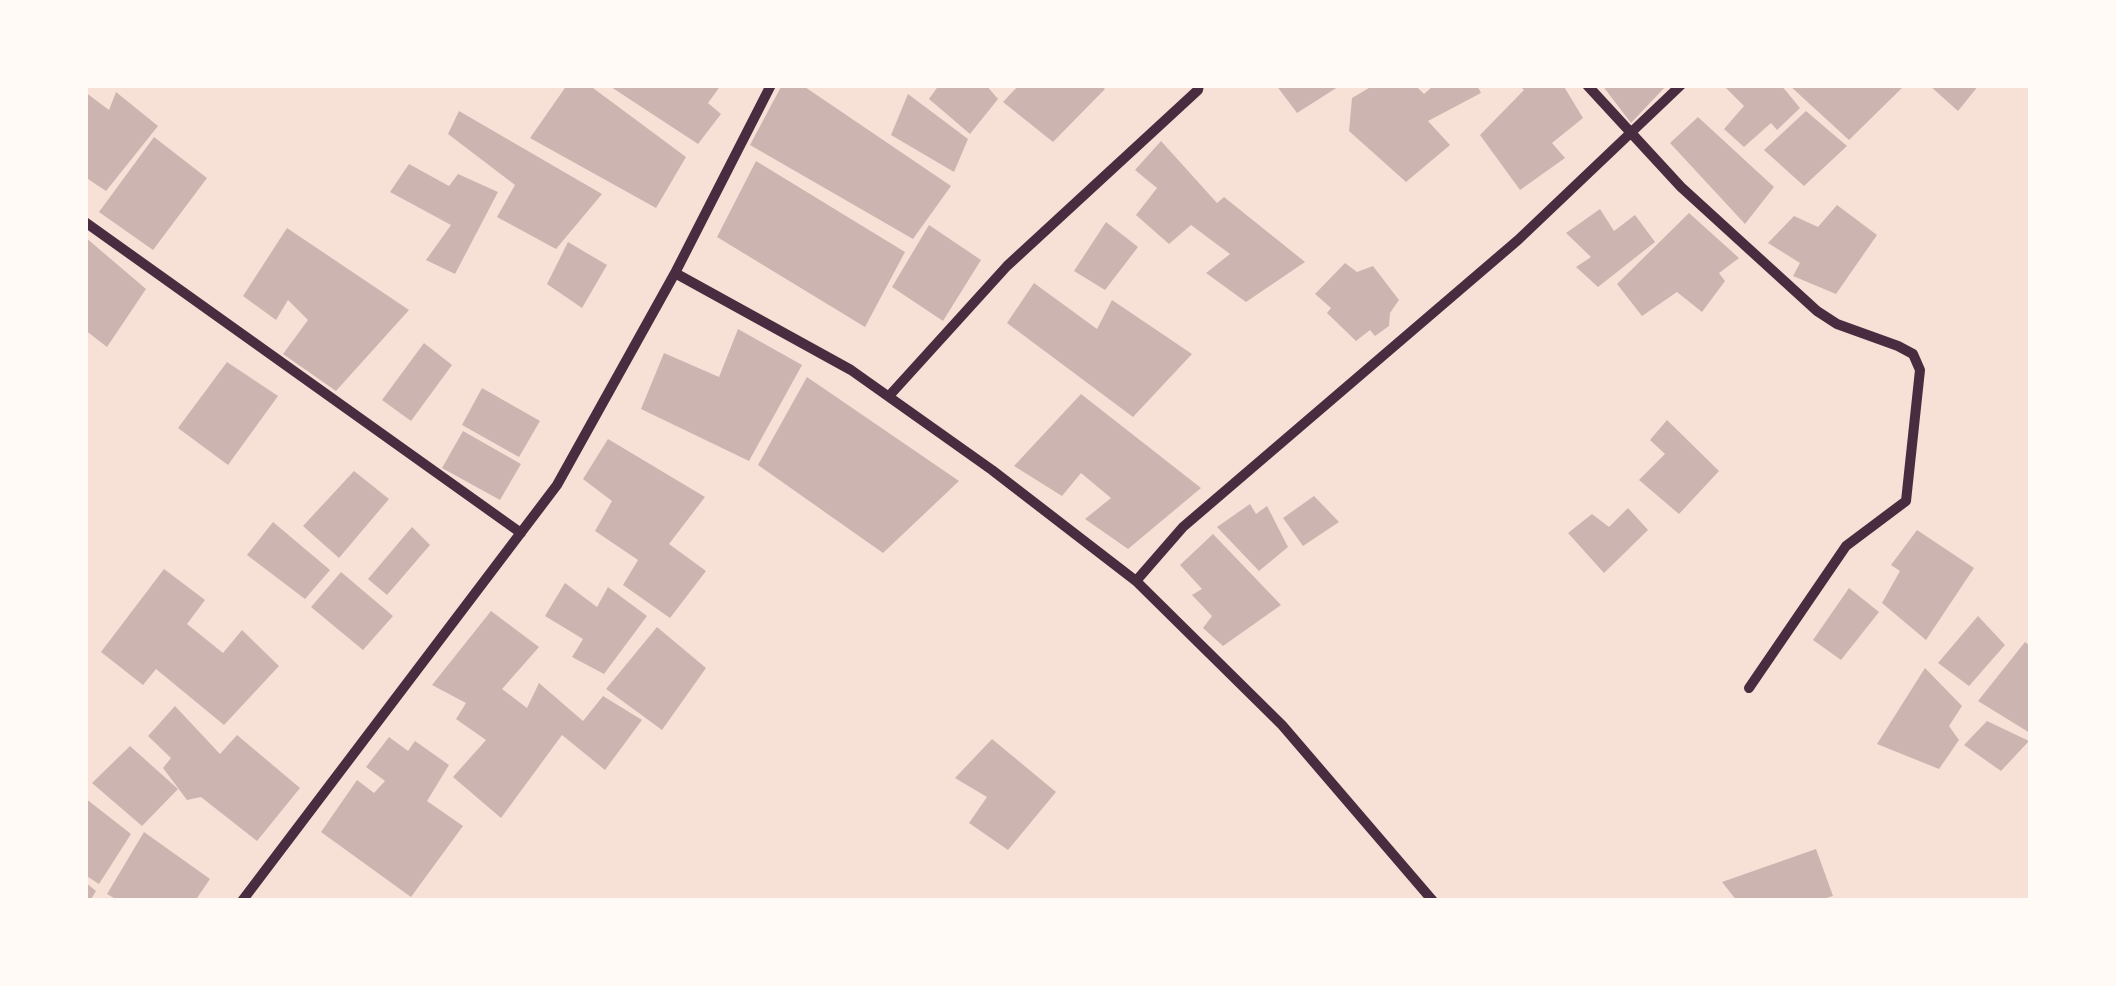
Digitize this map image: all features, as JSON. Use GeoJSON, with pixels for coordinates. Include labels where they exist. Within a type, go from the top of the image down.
{"type":"FeatureCollection","features":[{"type":"Feature","properties":{"kind":"street"},"geometry":{"type":"LineString","coordinates":[[242,901],[556,485],[675,273],[771,85]]}},
{"type":"Feature","properties":{"kind":"street"},"geometry":{"type":"LineString","coordinates":[[890,396],[1007,266],[1199,85]]}},
{"type":"Feature","properties":{"kind":"street"},"geometry":{"type":"LineString","coordinates":[[1587,85],[1630,134],[1817,311],[1837,324],[1912,354],[1920,370],[1906,501],[1846,546],[1748,688]]}},
{"type":"Feature","properties":{"kind":"street"},"geometry":{"type":"LineString","coordinates":[[1136,581],[1182,527],[1518,240],[1681,85]]}},
{"type":"Feature","properties":{"kind":"street"},"geometry":{"type":"LineString","coordinates":[[85,222],[521,534]]}},
{"type":"Feature","properties":{"kind":"street"},"geometry":{"type":"LineString","coordinates":[[675,273],[744,307],[890,396],[1136,581],[1282,724],[1433,901]]}},
{"type":"Feature","properties":{"kind":"building"},"geometry":{"type":"Polygon","coordinates":[[[567,85],[589,85],[686,157],[656,208],[530,138],[567,85]]]}},
{"type":"Feature","properties":{"kind":"building"},"geometry":{"type":"Polygon","coordinates":[[[608,85],[721,85],[708,103],[721,114],[698,144],[608,85]]]}},
{"type":"Feature","properties":{"kind":"building"},"geometry":{"type":"Polygon","coordinates":[[[782,85],[802,85],[951,186],[913,239],[750,145],[782,85]]]}},
{"type":"Feature","properties":{"kind":"building"},"geometry":{"type":"Polygon","coordinates":[[[939,85],[986,85],[998,99],[970,134],[929,99],[939,85]]]}},
{"type":"Feature","properties":{"kind":"building"},"geometry":{"type":"Polygon","coordinates":[[[1019,85],[1100,85],[1105,89],[1053,142],[1003,102],[1019,85]]]}},
{"type":"Feature","properties":{"kind":"building"},"geometry":{"type":"Polygon","coordinates":[[[1276,85],[1341,85],[1297,113],[1276,85]]]}},
{"type":"Feature","properties":{"kind":"building"},"geometry":{"type":"Polygon","coordinates":[[[1374,85],[1415,85],[1424,94],[1434,85],[1477,85],[1481,93],[1428,121],[1450,145],[1406,182],[1349,131],[1352,98],[1374,85]]]}},
{"type":"Feature","properties":{"kind":"building"},"geometry":{"type":"Polygon","coordinates":[[[1519,85],[1563,85],[1583,118],[1552,143],[1565,158],[1520,190],[1480,135],[1524,90],[1519,85]]]}},
{"type":"Feature","properties":{"kind":"building"},"geometry":{"type":"Polygon","coordinates":[[[1602,85],[1667,85],[1631,123],[1602,85]]]}},
{"type":"Feature","properties":{"kind":"building"},"geometry":{"type":"Polygon","coordinates":[[[1723,85],[1781,85],[1800,108],[1777,130],[1771,123],[1744,147],[1724,129],[1744,106],[1723,85]]]}},
{"type":"Feature","properties":{"kind":"building"},"geometry":{"type":"Polygon","coordinates":[[[1789,85],[1840,86],[1905,85],[1849,140],[1789,85]]]}},
{"type":"Feature","properties":{"kind":"building"},"geometry":{"type":"Polygon","coordinates":[[[1929,85],[1979,85],[1958,111],[1929,85]]]}},
{"type":"Feature","properties":{"kind":"building"},"geometry":{"type":"Polygon","coordinates":[[[85,92],[109,110],[116,92],[158,126],[106,191],[85,177],[85,92]]]}},
{"type":"Feature","properties":{"kind":"building"},"geometry":{"type":"Polygon","coordinates":[[[908,94],[968,139],[954,172],[891,135],[908,94]]]}},
{"type":"Feature","properties":{"kind":"building"},"geometry":{"type":"Polygon","coordinates":[[[459,111],[602,194],[556,249],[497,217],[515,185],[448,134],[459,111]]]}},
{"type":"Feature","properties":{"kind":"building"},"geometry":{"type":"Polygon","coordinates":[[[1806,111],[1847,146],[1804,186],[1764,150],[1806,111]]]}},
{"type":"Feature","properties":{"kind":"building"},"geometry":{"type":"Polygon","coordinates":[[[1698,117],[1774,187],[1745,224],[1670,143],[1698,117]]]}},
{"type":"Feature","properties":{"kind":"building"},"geometry":{"type":"Polygon","coordinates":[[[154,137],[207,178],[153,250],[99,212],[154,137]]]}},
{"type":"Feature","properties":{"kind":"building"},"geometry":{"type":"Polygon","coordinates":[[[1161,141],[1217,203],[1224,197],[1305,262],[1246,302],[1206,273],[1230,254],[1191,225],[1169,244],[1136,215],[1157,188],[1135,170],[1161,141]]]}},
{"type":"Feature","properties":{"kind":"building"},"geometry":{"type":"Polygon","coordinates":[[[756,161],[905,252],[865,327],[717,237],[756,161]]]}},
{"type":"Feature","properties":{"kind":"building"},"geometry":{"type":"Polygon","coordinates":[[[409,164],[449,186],[458,174],[498,192],[455,274],[426,260],[451,225],[390,192],[409,164]]]}},
{"type":"Feature","properties":{"kind":"building"},"geometry":{"type":"Polygon","coordinates":[[[1837,205],[1877,235],[1836,294],[1793,276],[1800,263],[1768,243],[1794,216],[1818,227],[1837,205]]]}},
{"type":"Feature","properties":{"kind":"building"},"geometry":{"type":"Polygon","coordinates":[[[1600,209],[1614,231],[1635,215],[1655,242],[1598,287],[1576,267],[1591,257],[1566,233],[1600,209]]]}},
{"type":"Feature","properties":{"kind":"building"},"geometry":{"type":"Polygon","coordinates":[[[1689,213],[1739,258],[1719,273],[1725,281],[1702,312],[1677,292],[1642,316],[1617,284],[1689,213]]]}},
{"type":"Feature","properties":{"kind":"building"},"geometry":{"type":"Polygon","coordinates":[[[1106,222],[1138,247],[1105,290],[1074,271],[1106,222]]]}},
{"type":"Feature","properties":{"kind":"building"},"geometry":{"type":"Polygon","coordinates":[[[929,225],[981,260],[943,321],[892,287],[929,225]]]}},
{"type":"Feature","properties":{"kind":"building"},"geometry":{"type":"Polygon","coordinates":[[[287,228],[409,310],[336,391],[283,354],[308,320],[288,300],[276,320],[243,296],[287,228]]]}},
{"type":"Feature","properties":{"kind":"building"},"geometry":{"type":"Polygon","coordinates":[[[85,237],[146,289],[107,347],[85,330],[85,237]]]}},
{"type":"Feature","properties":{"kind":"building"},"geometry":{"type":"Polygon","coordinates":[[[568,242],[607,265],[582,308],[547,284],[568,242]]]}},
{"type":"Feature","properties":{"kind":"building"},"geometry":{"type":"Polygon","coordinates":[[[1345,263],[1357,272],[1373,266],[1399,300],[1390,313],[1389,326],[1375,336],[1370,330],[1356,341],[1327,313],[1331,308],[1315,294],[1345,263]]]}},
{"type":"Feature","properties":{"kind":"building"},"geometry":{"type":"Polygon","coordinates":[[[1034,283],[1097,329],[1112,300],[1192,354],[1133,417],[1007,323],[1034,283]]]}},
{"type":"Feature","properties":{"kind":"building"},"geometry":{"type":"Polygon","coordinates":[[[738,329],[802,365],[749,461],[641,409],[664,353],[719,377],[738,329]]]}},
{"type":"Feature","properties":{"kind":"building"},"geometry":{"type":"Polygon","coordinates":[[[424,343],[452,365],[411,421],[382,400],[424,343]]]}},
{"type":"Feature","properties":{"kind":"building"},"geometry":{"type":"Polygon","coordinates":[[[227,362],[278,396],[228,465],[178,428],[227,362]]]}},
{"type":"Feature","properties":{"kind":"building"},"geometry":{"type":"Polygon","coordinates":[[[807,377],[959,481],[883,553],[758,465],[807,377]]]}},
{"type":"Feature","properties":{"kind":"building"},"geometry":{"type":"Polygon","coordinates":[[[482,388],[540,421],[519,457],[462,425],[482,388]]]}},
{"type":"Feature","properties":{"kind":"building"},"geometry":{"type":"Polygon","coordinates":[[[1081,394],[1201,488],[1128,549],[1085,519],[1111,498],[1081,473],[1062,496],[1014,466],[1081,394]]]}},
{"type":"Feature","properties":{"kind":"building"},"geometry":{"type":"Polygon","coordinates":[[[1667,420],[1719,471],[1679,514],[1639,480],[1665,454],[1650,440],[1667,420]]]}},
{"type":"Feature","properties":{"kind":"building"},"geometry":{"type":"Polygon","coordinates":[[[463,431],[521,464],[500,500],[442,468],[463,431]]]}},
{"type":"Feature","properties":{"kind":"building"},"geometry":{"type":"Polygon","coordinates":[[[608,439],[705,497],[669,544],[706,571],[670,618],[623,585],[638,560],[595,531],[612,501],[583,479],[608,439]]]}},
{"type":"Feature","properties":{"kind":"building"},"geometry":{"type":"Polygon","coordinates":[[[354,471],[389,499],[339,558],[303,526],[354,471]]]}},
{"type":"Feature","properties":{"kind":"building"},"geometry":{"type":"Polygon","coordinates":[[[1314,496],[1339,522],[1303,546],[1283,518],[1314,496]]]}},
{"type":"Feature","properties":{"kind":"building"},"geometry":{"type":"Polygon","coordinates":[[[1250,504],[1256,514],[1267,506],[1288,547],[1259,571],[1217,527],[1250,504]]]}},
{"type":"Feature","properties":{"kind":"building"},"geometry":{"type":"Polygon","coordinates":[[[1628,508],[1648,530],[1604,573],[1568,533],[1592,514],[1609,527],[1628,508]]]}},
{"type":"Feature","properties":{"kind":"building"},"geometry":{"type":"Polygon","coordinates":[[[273,522],[330,570],[305,599],[247,555],[273,522]]]}},
{"type":"Feature","properties":{"kind":"building"},"geometry":{"type":"Polygon","coordinates":[[[412,527],[430,545],[387,595],[368,579],[412,527]]]}},
{"type":"Feature","properties":{"kind":"building"},"geometry":{"type":"Polygon","coordinates":[[[1917,530],[1974,568],[1926,640],[1882,603],[1900,571],[1891,565],[1917,530]]]}},
{"type":"Feature","properties":{"kind":"building"},"geometry":{"type":"Polygon","coordinates":[[[1213,534],[1281,605],[1223,646],[1203,628],[1212,616],[1192,595],[1202,589],[1180,565],[1213,534]]]}},
{"type":"Feature","properties":{"kind":"building"},"geometry":{"type":"Polygon","coordinates":[[[164,569],[205,600],[187,624],[223,653],[242,630],[279,666],[224,725],[156,669],[143,685],[101,652],[164,569]]]}},
{"type":"Feature","properties":{"kind":"building"},"geometry":{"type":"Polygon","coordinates":[[[341,572],[393,616],[363,650],[311,607],[341,572]]]}},
{"type":"Feature","properties":{"kind":"building"},"geometry":{"type":"Polygon","coordinates":[[[565,583],[597,607],[608,587],[647,616],[604,674],[572,657],[583,639],[545,616],[565,583]]]}},
{"type":"Feature","properties":{"kind":"building"},"geometry":{"type":"Polygon","coordinates":[[[1849,588],[1879,612],[1841,660],[1813,640],[1849,588]]]}},
{"type":"Feature","properties":{"kind":"building"},"geometry":{"type":"Polygon","coordinates":[[[491,611],[539,647],[502,689],[527,708],[539,683],[583,721],[603,696],[642,720],[605,770],[562,735],[501,818],[453,777],[486,740],[456,719],[466,703],[432,685],[491,611]]]}},
{"type":"Feature","properties":{"kind":"building"},"geometry":{"type":"Polygon","coordinates":[[[1978,616],[2005,645],[1969,686],[1938,663],[1978,616]]]}},
{"type":"Feature","properties":{"kind":"building"},"geometry":{"type":"Polygon","coordinates":[[[657,627],[706,668],[662,730],[606,689],[657,627]]]}},
{"type":"Feature","properties":{"kind":"building"},"geometry":{"type":"Polygon","coordinates":[[[2025,642],[2031,647],[2030,733],[1978,701],[2025,642]]]}},
{"type":"Feature","properties":{"kind":"building"},"geometry":{"type":"Polygon","coordinates":[[[1925,668],[1962,706],[1949,726],[1959,740],[1939,769],[1877,744],[1925,668]]]}},
{"type":"Feature","properties":{"kind":"building"},"geometry":{"type":"Polygon","coordinates":[[[175,706],[220,754],[237,735],[300,788],[257,841],[201,797],[187,800],[163,768],[171,758],[148,736],[175,706]]]}},
{"type":"Feature","properties":{"kind":"building"},"geometry":{"type":"Polygon","coordinates":[[[1987,721],[2029,741],[2001,771],[1964,745],[1987,721]]]}},
{"type":"Feature","properties":{"kind":"building"},"geometry":{"type":"Polygon","coordinates":[[[389,737],[408,751],[415,741],[449,765],[427,801],[463,826],[411,897],[321,832],[357,780],[374,793],[385,781],[366,767],[389,737]]]}},
{"type":"Feature","properties":{"kind":"building"},"geometry":{"type":"Polygon","coordinates":[[[992,739],[1056,792],[1008,850],[969,823],[987,797],[955,778],[992,739]]]}},
{"type":"Feature","properties":{"kind":"building"},"geometry":{"type":"Polygon","coordinates":[[[130,746],[178,789],[142,826],[92,783],[130,746]]]}},
{"type":"Feature","properties":{"kind":"building"},"geometry":{"type":"Polygon","coordinates":[[[85,798],[131,834],[99,884],[85,875],[85,798]]]}},
{"type":"Feature","properties":{"kind":"building"},"geometry":{"type":"Polygon","coordinates":[[[144,832],[210,879],[195,901],[119,901],[107,894],[144,832]]]}},
{"type":"Feature","properties":{"kind":"building"},"geometry":{"type":"Polygon","coordinates":[[[1816,849],[1833,896],[1816,901],[1737,901],[1722,882],[1816,849]]]}},
{"type":"Feature","properties":{"kind":"building"},"geometry":{"type":"Polygon","coordinates":[[[85,882],[96,891],[90,901],[85,901],[85,882]]]}}]}
